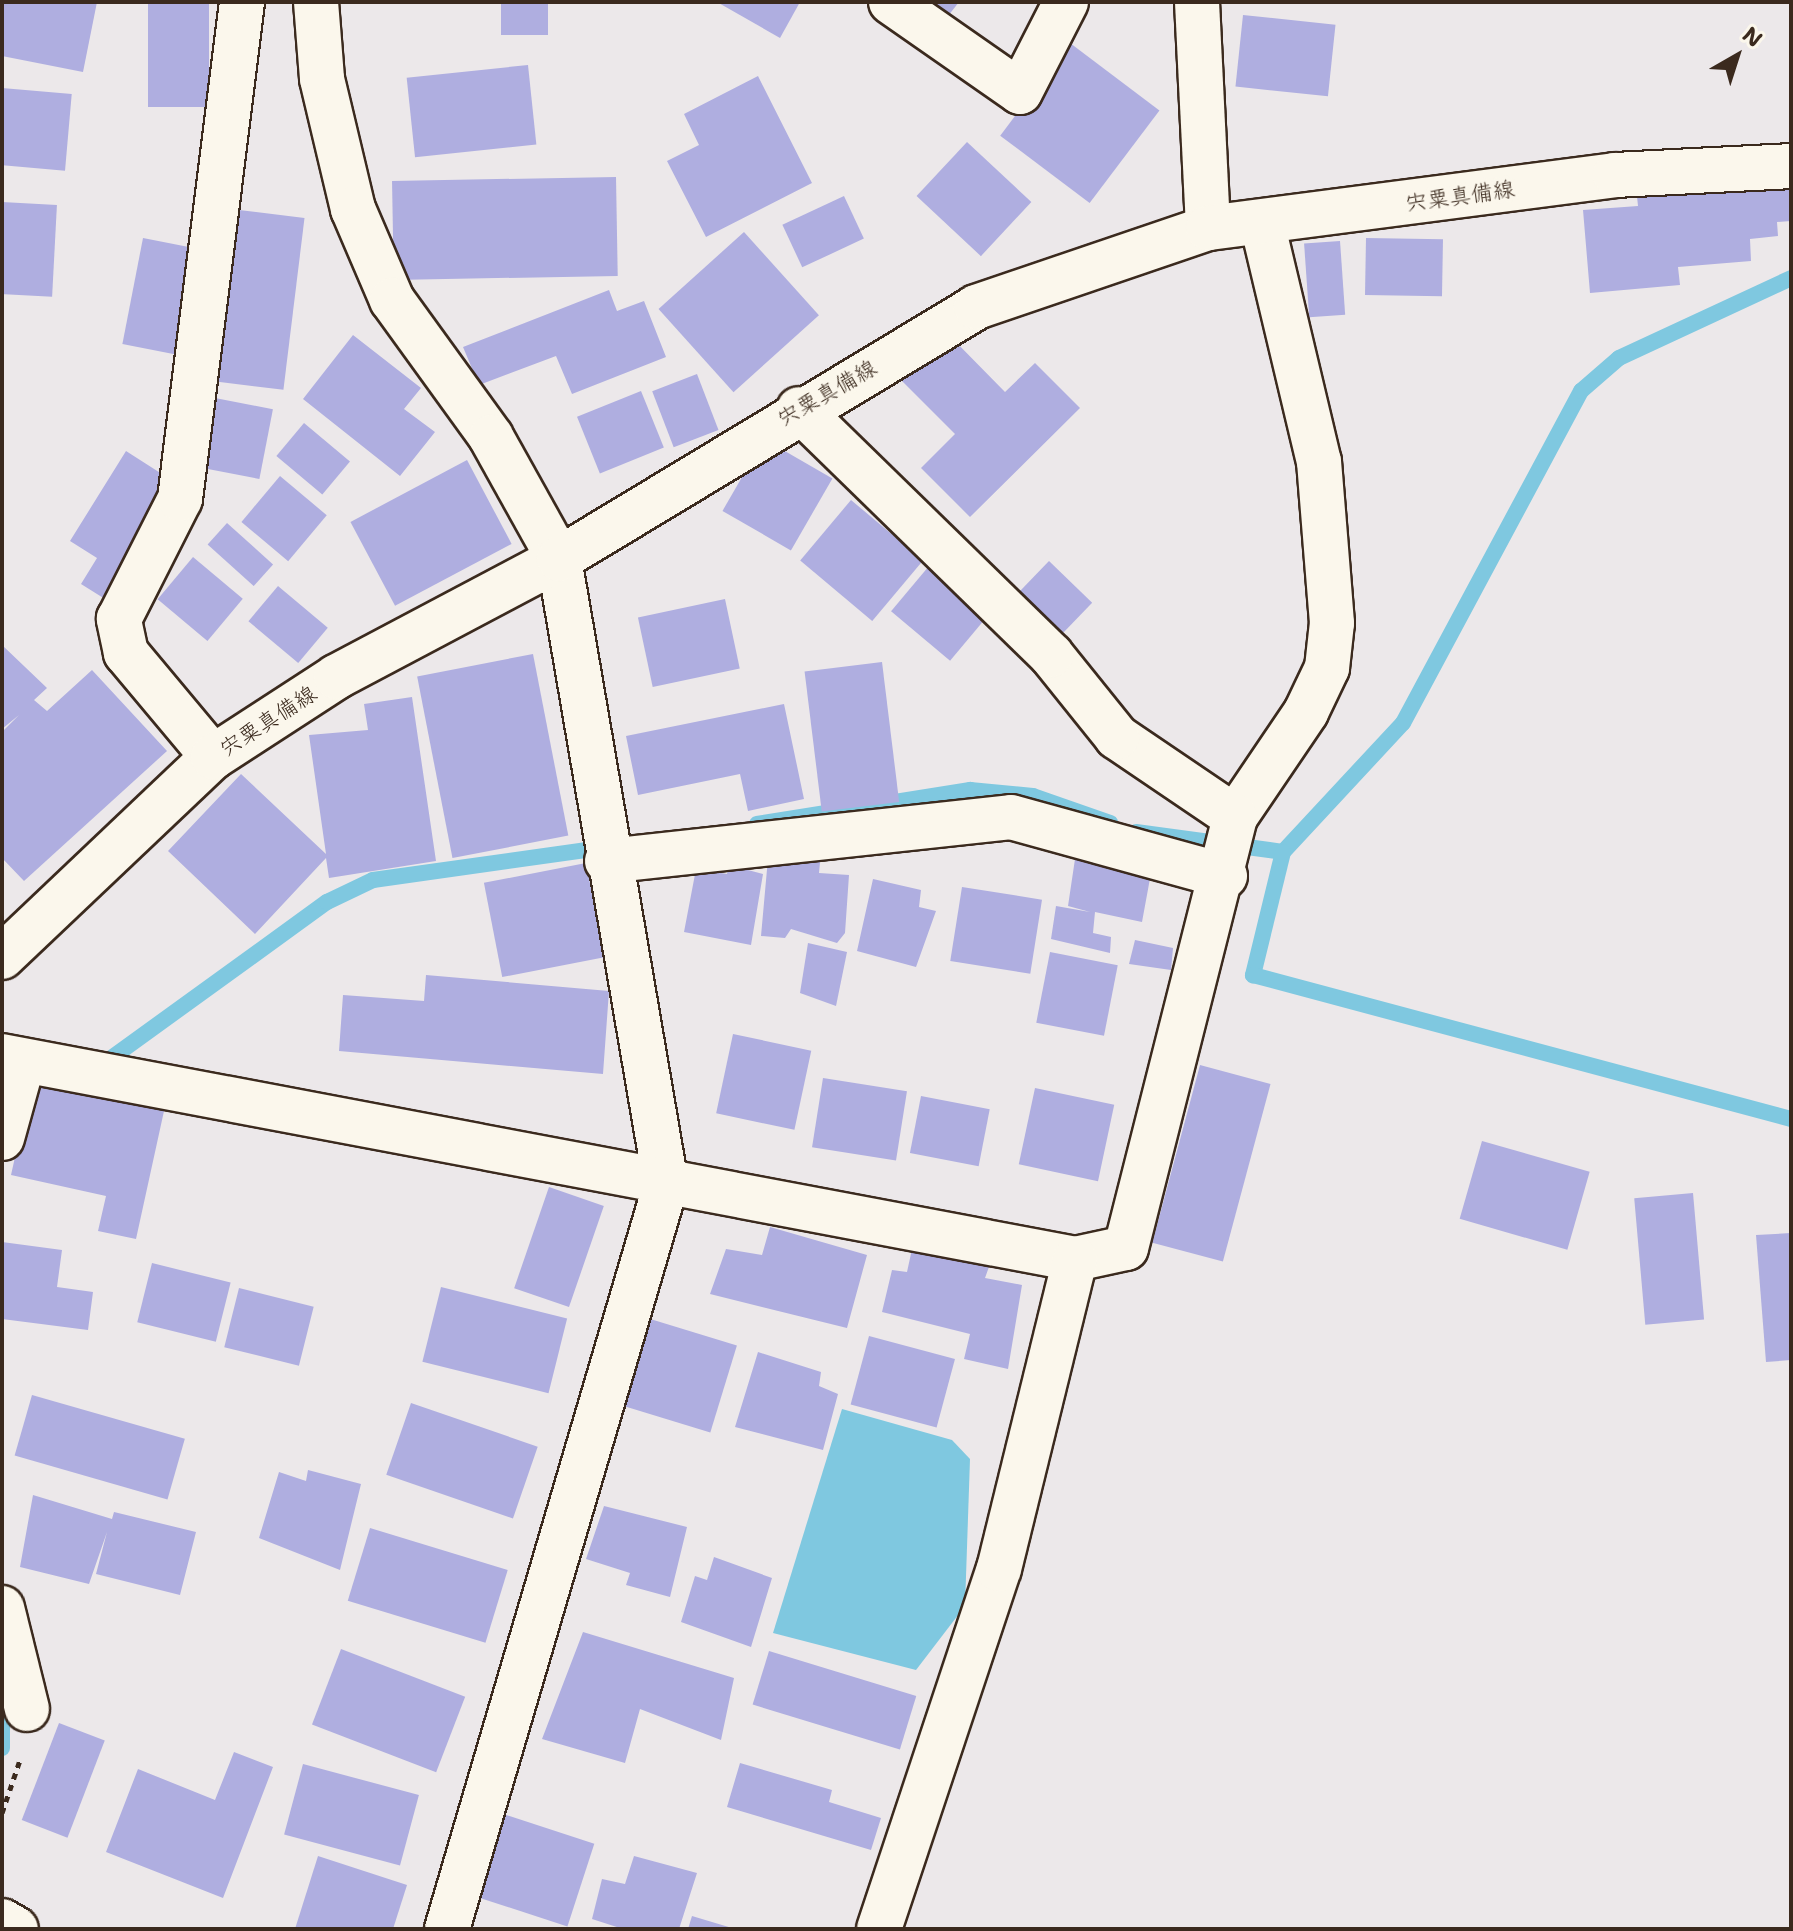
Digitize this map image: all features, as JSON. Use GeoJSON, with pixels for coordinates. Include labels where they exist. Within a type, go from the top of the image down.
{"type":"FeatureCollection","features":[{"type":"Feature","properties":{"kind":"street"},"geometry":{"type":"LineString","coordinates":[[213,757],[126,653],[119,619],[180,499],[242,2]]}},
{"type":"Feature","properties":{"kind":"street"},"geometry":{"type":"LineString","coordinates":[[316,2],[322,79],[353,209],[392,300],[491,437],[559,559],[607,861],[666,1184],[447,1929]]}},
{"type":"Feature","properties":{"kind":"street"},"geometry":{"type":"LineString","coordinates":[[891,2],[1020,92],[1066,2]]}},
{"type":"Feature","properties":{"kind":"street"},"geometry":{"type":"LineString","coordinates":[[1197,2],[1208,228]]}},
{"type":"Feature","properties":{"kind":"street","name":"宍粟真備線"},"geometry":{"type":"LineString","coordinates":[[2,957],[213,757],[336,677],[559,559],[799,409],[976,307],[1208,228],[1615,175],[1791,166]]}},
{"type":"Feature","properties":{"kind":"street"},"geometry":{"type":"LineString","coordinates":[[2,1138],[12,1059],[1075,1259],[1126,1248],[1225,876],[1235,817],[1306,712],[1327,668],[1332,623],[1319,462],[1262,223]]}},
{"type":"Feature","properties":{"kind":"street"},"geometry":{"type":"LineString","coordinates":[[799,409],[1051,655],[1117,737],[1235,817]]}},
{"type":"Feature","properties":{"kind":"street"},"geometry":{"type":"LineString","coordinates":[[607,861],[1011,817],[1225,876]]}},
{"type":"Feature","properties":{"kind":"street"},"geometry":{"type":"LineString","coordinates":[[879,1929],[999,1569],[1075,1259]]}},
{"type":"Feature","properties":{"kind":"street"},"geometry":{"type":"LineString","coordinates":[[2,1608],[27,1709]]}},
{"type":"Feature","properties":{"kind":"street"},"geometry":{"type":"LineString","coordinates":[[2,1921],[16,1929]]}},
{"type":"Feature","properties":{"kind":"water"},"geometry":{"type":"Polygon","coordinates":[[[842,1409],[952,1440],[970,1459],[965,1606],[916,1670],[773,1633],[842,1409]]]}},
{"type":"Feature","properties":{"kind":"building"},"geometry":{"type":"Polygon","coordinates":[[[2,2],[97,2],[83,72],[2,56],[2,2]]]}},
{"type":"Feature","properties":{"kind":"building"},"geometry":{"type":"Polygon","coordinates":[[[148,2],[209,2],[209,107],[148,107],[148,2]]]}},
{"type":"Feature","properties":{"kind":"building"},"geometry":{"type":"Polygon","coordinates":[[[501,2],[548,2],[548,35],[501,35],[501,2]]]}},
{"type":"Feature","properties":{"kind":"building"},"geometry":{"type":"Polygon","coordinates":[[[717,2],[800,2],[780,38],[717,2]]]}},
{"type":"Feature","properties":{"kind":"building"},"geometry":{"type":"Polygon","coordinates":[[[930,2],[959,2],[948,16],[930,2]]]}},
{"type":"Feature","properties":{"kind":"building"},"geometry":{"type":"Polygon","coordinates":[[[1243,15],[1335,25],[1328,96],[1235,87],[1243,15]]]}},
{"type":"Feature","properties":{"kind":"building"},"geometry":{"type":"Polygon","coordinates":[[[1070,43],[1159,110],[1090,203],[1000,136],[1070,43]]]}},
{"type":"Feature","properties":{"kind":"building"},"geometry":{"type":"Polygon","coordinates":[[[528,65],[536,145],[415,157],[407,78],[528,65]]]}},
{"type":"Feature","properties":{"kind":"building"},"geometry":{"type":"Polygon","coordinates":[[[758,76],[812,183],[706,237],[667,161],[699,145],[684,114],[758,76]]]}},
{"type":"Feature","properties":{"kind":"building"},"geometry":{"type":"Polygon","coordinates":[[[2,88],[72,94],[65,171],[2,165],[2,88]]]}},
{"type":"Feature","properties":{"kind":"building"},"geometry":{"type":"Polygon","coordinates":[[[967,142],[1031,202],[981,256],[917,196],[967,142]]]}},
{"type":"Feature","properties":{"kind":"building"},"geometry":{"type":"Polygon","coordinates":[[[1791,174],[1791,221],[1777,222],[1778,236],[1750,239],[1751,261],[1678,267],[1680,285],[1590,293],[1583,210],[1638,206],[1636,187],[1791,174]]]}},
{"type":"Feature","properties":{"kind":"building"},"geometry":{"type":"Polygon","coordinates":[[[616,177],[618,276],[394,280],[392,181],[616,177]]]}},
{"type":"Feature","properties":{"kind":"building"},"geometry":{"type":"Polygon","coordinates":[[[844,196],[864,239],[802,267],[782,225],[844,196]]]}},
{"type":"Feature","properties":{"kind":"building"},"geometry":{"type":"Polygon","coordinates":[[[2,202],[57,205],[52,297],[2,294],[2,202]]]}},
{"type":"Feature","properties":{"kind":"building"},"geometry":{"type":"Polygon","coordinates":[[[239,210],[305,218],[283,390],[218,382],[239,210]]]}},
{"type":"Feature","properties":{"kind":"building"},"geometry":{"type":"Polygon","coordinates":[[[744,232],[819,315],[733,392],[659,309],[744,232]]]}},
{"type":"Feature","properties":{"kind":"building"},"geometry":{"type":"Polygon","coordinates":[[[143,238],[199,249],[178,355],[122,344],[143,238]]]}},
{"type":"Feature","properties":{"kind":"building"},"geometry":{"type":"Polygon","coordinates":[[[1366,238],[1443,239],[1442,296],[1365,295],[1366,238]]]}},
{"type":"Feature","properties":{"kind":"building"},"geometry":{"type":"Polygon","coordinates":[[[1340,241],[1345,315],[1309,317],[1304,244],[1340,241]]]}},
{"type":"Feature","properties":{"kind":"building"},"geometry":{"type":"Polygon","coordinates":[[[609,290],[617,311],[644,301],[666,357],[572,394],[556,356],[479,385],[463,347],[609,290]]]}},
{"type":"Feature","properties":{"kind":"building"},"geometry":{"type":"Polygon","coordinates":[[[948,334],[1005,392],[1035,363],[1080,408],[970,517],[921,468],[955,434],[901,380],[948,334]]]}},
{"type":"Feature","properties":{"kind":"building"},"geometry":{"type":"Polygon","coordinates":[[[353,335],[421,388],[404,409],[435,432],[400,476],[303,399],[353,335]]]}},
{"type":"Feature","properties":{"kind":"building"},"geometry":{"type":"Polygon","coordinates":[[[697,374],[719,430],[674,447],[652,391],[697,374]]]}},
{"type":"Feature","properties":{"kind":"building"},"geometry":{"type":"Polygon","coordinates":[[[641,391],[664,448],[600,473],[577,417],[641,391]]]}},
{"type":"Feature","properties":{"kind":"building"},"geometry":{"type":"Polygon","coordinates":[[[215,398],[273,409],[259,479],[201,468],[215,398]]]}},
{"type":"Feature","properties":{"kind":"building"},"geometry":{"type":"Polygon","coordinates":[[[304,423],[350,462],[322,495],[276,456],[304,423]]]}},
{"type":"Feature","properties":{"kind":"building"},"geometry":{"type":"Polygon","coordinates":[[[764,439],[832,478],[791,550],[722,511],[764,439]]]}},
{"type":"Feature","properties":{"kind":"building"},"geometry":{"type":"Polygon","coordinates":[[[126,451],[176,483],[105,599],[81,584],[97,558],[70,541],[126,451]]]}},
{"type":"Feature","properties":{"kind":"building"},"geometry":{"type":"Polygon","coordinates":[[[467,460],[512,544],[395,606],[350,522],[467,460]]]}},
{"type":"Feature","properties":{"kind":"building"},"geometry":{"type":"Polygon","coordinates":[[[280,476],[327,515],[288,561],[241,522],[280,476]]]}},
{"type":"Feature","properties":{"kind":"building"},"geometry":{"type":"Polygon","coordinates":[[[851,500],[923,560],[872,621],[800,561],[851,500]]]}},
{"type":"Feature","properties":{"kind":"building"},"geometry":{"type":"Polygon","coordinates":[[[227,523],[273,564],[254,586],[208,545],[227,523]]]}},
{"type":"Feature","properties":{"kind":"building"},"geometry":{"type":"Polygon","coordinates":[[[193,557],[243,599],[207,641],[158,599],[193,557]]]}},
{"type":"Feature","properties":{"kind":"building"},"geometry":{"type":"Polygon","coordinates":[[[1049,561],[1092,603],[1063,633],[1020,591],[1049,561]]]}},
{"type":"Feature","properties":{"kind":"building"},"geometry":{"type":"Polygon","coordinates":[[[929,566],[988,615],[950,661],[891,611],[929,566]]]}},
{"type":"Feature","properties":{"kind":"building"},"geometry":{"type":"Polygon","coordinates":[[[278,586],[328,628],[298,663],[248,621],[278,586]]]}},
{"type":"Feature","properties":{"kind":"building"},"geometry":{"type":"Polygon","coordinates":[[[725,599],[740,668],[653,687],[638,618],[725,599]]]}},
{"type":"Feature","properties":{"kind":"building"},"geometry":{"type":"Polygon","coordinates":[[[2,645],[47,688],[34,700],[47,711],[92,670],[167,751],[24,881],[2,858],[2,732],[19,715],[2,729],[2,645]]]}},
{"type":"Feature","properties":{"kind":"building"},"geometry":{"type":"Polygon","coordinates":[[[533,654],[568,836],[452,858],[417,677],[533,654]]]}},
{"type":"Feature","properties":{"kind":"building"},"geometry":{"type":"Polygon","coordinates":[[[882,662],[899,802],[822,811],[805,672],[882,662]]]}},
{"type":"Feature","properties":{"kind":"building"},"geometry":{"type":"Polygon","coordinates":[[[412,697],[436,861],[329,878],[326,858],[255,934],[168,851],[241,774],[326,854],[309,735],[368,730],[364,704],[412,697]]]}},
{"type":"Feature","properties":{"kind":"building"},"geometry":{"type":"Polygon","coordinates":[[[784,704],[804,799],[748,811],[740,774],[638,795],[626,736],[784,704]]]}},
{"type":"Feature","properties":{"kind":"building"},"geometry":{"type":"Polygon","coordinates":[[[769,847],[821,852],[819,873],[849,875],[845,933],[837,943],[791,929],[785,938],[761,936],[769,847]]]}},
{"type":"Feature","properties":{"kind":"building"},"geometry":{"type":"Polygon","coordinates":[[[1075,859],[1151,873],[1142,922],[1095,912],[1093,933],[1111,937],[1110,953],[1051,939],[1056,906],[1090,912],[1068,906],[1075,859]]]}},
{"type":"Feature","properties":{"kind":"building"},"geometry":{"type":"Polygon","coordinates":[[[586,863],[604,957],[502,977],[484,883],[586,863]]]}},
{"type":"Feature","properties":{"kind":"building"},"geometry":{"type":"Polygon","coordinates":[[[729,865],[763,874],[751,945],[684,932],[696,869],[727,874],[729,865]]]}},
{"type":"Feature","properties":{"kind":"building"},"geometry":{"type":"Polygon","coordinates":[[[873,879],[921,890],[919,907],[936,911],[916,967],[857,951],[873,879]]]}},
{"type":"Feature","properties":{"kind":"building"},"geometry":{"type":"Polygon","coordinates":[[[962,887],[1042,900],[1030,974],[950,961],[962,887]]]}},
{"type":"Feature","properties":{"kind":"building"},"geometry":{"type":"Polygon","coordinates":[[[1135,940],[1173,948],[1171,970],[1129,964],[1135,940]]]}},
{"type":"Feature","properties":{"kind":"building"},"geometry":{"type":"Polygon","coordinates":[[[808,943],[847,952],[836,1006],[800,993],[808,943]]]}},
{"type":"Feature","properties":{"kind":"building"},"geometry":{"type":"Polygon","coordinates":[[[1050,952],[1118,965],[1104,1036],[1036,1023],[1050,952]]]}},
{"type":"Feature","properties":{"kind":"building"},"geometry":{"type":"Polygon","coordinates":[[[426,975],[609,991],[603,1074],[339,1051],[343,995],[424,1001],[426,975]]]}},
{"type":"Feature","properties":{"kind":"building"},"geometry":{"type":"Polygon","coordinates":[[[733,1034],[811,1051],[794,1130],[716,1113],[733,1034]]]}},
{"type":"Feature","properties":{"kind":"building"},"geometry":{"type":"Polygon","coordinates":[[[1200,1065],[1271,1084],[1223,1262],[1152,1243],[1200,1065]]]}},
{"type":"Feature","properties":{"kind":"building"},"geometry":{"type":"Polygon","coordinates":[[[823,1078],[907,1091],[896,1160],[812,1147],[823,1078]]]}},
{"type":"Feature","properties":{"kind":"building"},"geometry":{"type":"Polygon","coordinates":[[[32,1081],[164,1111],[136,1239],[98,1231],[106,1196],[11,1175],[32,1081]]]}},
{"type":"Feature","properties":{"kind":"building"},"geometry":{"type":"Polygon","coordinates":[[[1035,1088],[1114,1105],[1098,1181],[1019,1164],[1035,1088]]]}},
{"type":"Feature","properties":{"kind":"building"},"geometry":{"type":"Polygon","coordinates":[[[921,1096],[990,1109],[979,1166],[910,1153],[921,1096]]]}},
{"type":"Feature","properties":{"kind":"building"},"geometry":{"type":"Polygon","coordinates":[[[1482,1141],[1590,1172],[1567,1250],[1460,1219],[1482,1141]]]}},
{"type":"Feature","properties":{"kind":"building"},"geometry":{"type":"Polygon","coordinates":[[[549,1187],[604,1206],[569,1307],[514,1288],[549,1187]]]}},
{"type":"Feature","properties":{"kind":"building"},"geometry":{"type":"Polygon","coordinates":[[[1693,1193],[1704,1320],[1645,1325],[1634,1198],[1693,1193]]]}},
{"type":"Feature","properties":{"kind":"building"},"geometry":{"type":"Polygon","coordinates":[[[770,1227],[867,1255],[847,1328],[710,1294],[726,1249],[762,1255],[770,1227]]]}},
{"type":"Feature","properties":{"kind":"building"},"geometry":{"type":"Polygon","coordinates":[[[1791,1233],[1791,1360],[1766,1362],[1756,1235],[1791,1233]]]}},
{"type":"Feature","properties":{"kind":"building"},"geometry":{"type":"Polygon","coordinates":[[[2,1242],[62,1250],[57,1287],[93,1292],[88,1330],[2,1319],[2,1242]]]}},
{"type":"Feature","properties":{"kind":"building"},"geometry":{"type":"Polygon","coordinates":[[[912,1249],[990,1264],[985,1278],[1022,1285],[1008,1369],[964,1359],[970,1334],[882,1312],[892,1270],[907,1272],[912,1249]]]}},
{"type":"Feature","properties":{"kind":"building"},"geometry":{"type":"Polygon","coordinates":[[[152,1263],[231,1283],[216,1342],[137,1322],[152,1263]]]}},
{"type":"Feature","properties":{"kind":"building"},"geometry":{"type":"Polygon","coordinates":[[[441,1287],[567,1318],[549,1393],[422,1362],[441,1287]]]}},
{"type":"Feature","properties":{"kind":"building"},"geometry":{"type":"Polygon","coordinates":[[[239,1288],[314,1307],[299,1366],[224,1347],[239,1288]]]}},
{"type":"Feature","properties":{"kind":"building"},"geometry":{"type":"Polygon","coordinates":[[[647,1318],[737,1345],[710,1433],[620,1405],[647,1318]]]}},
{"type":"Feature","properties":{"kind":"building"},"geometry":{"type":"Polygon","coordinates":[[[869,1336],[955,1359],[937,1428],[851,1405],[869,1336]]]}},
{"type":"Feature","properties":{"kind":"building"},"geometry":{"type":"Polygon","coordinates":[[[758,1352],[821,1372],[819,1386],[838,1394],[823,1450],[735,1427],[758,1352]]]}},
{"type":"Feature","properties":{"kind":"building"},"geometry":{"type":"Polygon","coordinates":[[[32,1395],[185,1439],[167,1499],[15,1456],[32,1395]]]}},
{"type":"Feature","properties":{"kind":"building"},"geometry":{"type":"Polygon","coordinates":[[[411,1403],[538,1447],[513,1518],[386,1475],[411,1403]]]}},
{"type":"Feature","properties":{"kind":"building"},"geometry":{"type":"Polygon","coordinates":[[[308,1470],[361,1484],[340,1570],[259,1538],[279,1472],[306,1481],[308,1470]]]}},
{"type":"Feature","properties":{"kind":"building"},"geometry":{"type":"Polygon","coordinates":[[[33,1495],[112,1519],[114,1512],[196,1532],[180,1595],[96,1574],[107,1532],[89,1584],[20,1567],[33,1495]]]}},
{"type":"Feature","properties":{"kind":"building"},"geometry":{"type":"Polygon","coordinates":[[[604,1506],[687,1527],[670,1597],[626,1585],[630,1573],[586,1559],[604,1506]]]}},
{"type":"Feature","properties":{"kind":"building"},"geometry":{"type":"Polygon","coordinates":[[[370,1528],[508,1570],[485,1643],[348,1601],[370,1528]]]}},
{"type":"Feature","properties":{"kind":"building"},"geometry":{"type":"Polygon","coordinates":[[[714,1557],[772,1578],[751,1647],[681,1622],[695,1576],[707,1580],[714,1557]]]}},
{"type":"Feature","properties":{"kind":"building"},"geometry":{"type":"Polygon","coordinates":[[[583,1632],[734,1678],[721,1740],[640,1709],[625,1763],[542,1739],[583,1632]]]}},
{"type":"Feature","properties":{"kind":"building"},"geometry":{"type":"Polygon","coordinates":[[[341,1649],[465,1697],[436,1772],[312,1725],[341,1649]]]}},
{"type":"Feature","properties":{"kind":"building"},"geometry":{"type":"Polygon","coordinates":[[[769,1651],[916,1696],[900,1750],[753,1705],[769,1651]]]}},
{"type":"Feature","properties":{"kind":"building"},"geometry":{"type":"Polygon","coordinates":[[[59,1723],[105,1741],[67,1838],[22,1820],[59,1723]]]}},
{"type":"Feature","properties":{"kind":"building"},"geometry":{"type":"Polygon","coordinates":[[[234,1752],[273,1767],[223,1898],[106,1852],[138,1769],[215,1800],[234,1752]]]}},
{"type":"Feature","properties":{"kind":"building"},"geometry":{"type":"Polygon","coordinates":[[[740,1763],[832,1790],[829,1802],[881,1818],[871,1850],[727,1807],[740,1763]]]}},
{"type":"Feature","properties":{"kind":"building"},"geometry":{"type":"Polygon","coordinates":[[[303,1764],[419,1795],[400,1866],[284,1835],[303,1764]]]}},
{"type":"Feature","properties":{"kind":"building"},"geometry":{"type":"Polygon","coordinates":[[[503,1814],[594,1844],[567,1926],[476,1897],[503,1814]]]}},
{"type":"Feature","properties":{"kind":"building"},"geometry":{"type":"Polygon","coordinates":[[[318,1856],[407,1885],[393,1929],[295,1929],[318,1856]]]}},
{"type":"Feature","properties":{"kind":"building"},"geometry":{"type":"Polygon","coordinates":[[[634,1856],[697,1873],[679,1929],[623,1929],[592,1919],[602,1879],[625,1884],[634,1856]]]}},
{"type":"Feature","properties":{"kind":"building"},"geometry":{"type":"Polygon","coordinates":[[[692,1916],[732,1928],[732,1929],[688,1929],[692,1916]]]}},
{"type":"Feature","properties":{"kind":"waterway"},"geometry":{"type":"LineString","coordinates":[[1136,832],[1283,852],[1403,723],[1581,391],[1619,358],[1791,278]]}},
{"type":"Feature","properties":{"kind":"waterway"},"geometry":{"type":"LineString","coordinates":[[757,824],[970,790],[1033,796],[1110,823]]}},
{"type":"Feature","properties":{"kind":"waterway"},"geometry":{"type":"LineString","coordinates":[[110,1059],[327,902],[373,880],[607,847]]}},
{"type":"Feature","properties":{"kind":"waterway"},"geometry":{"type":"LineString","coordinates":[[1283,852],[1253,975],[1791,1119]]}},
{"type":"Feature","properties":{"kind":"waterway"},"geometry":{"type":"LineString","coordinates":[[2,1691],[2,1748]]}}]}
